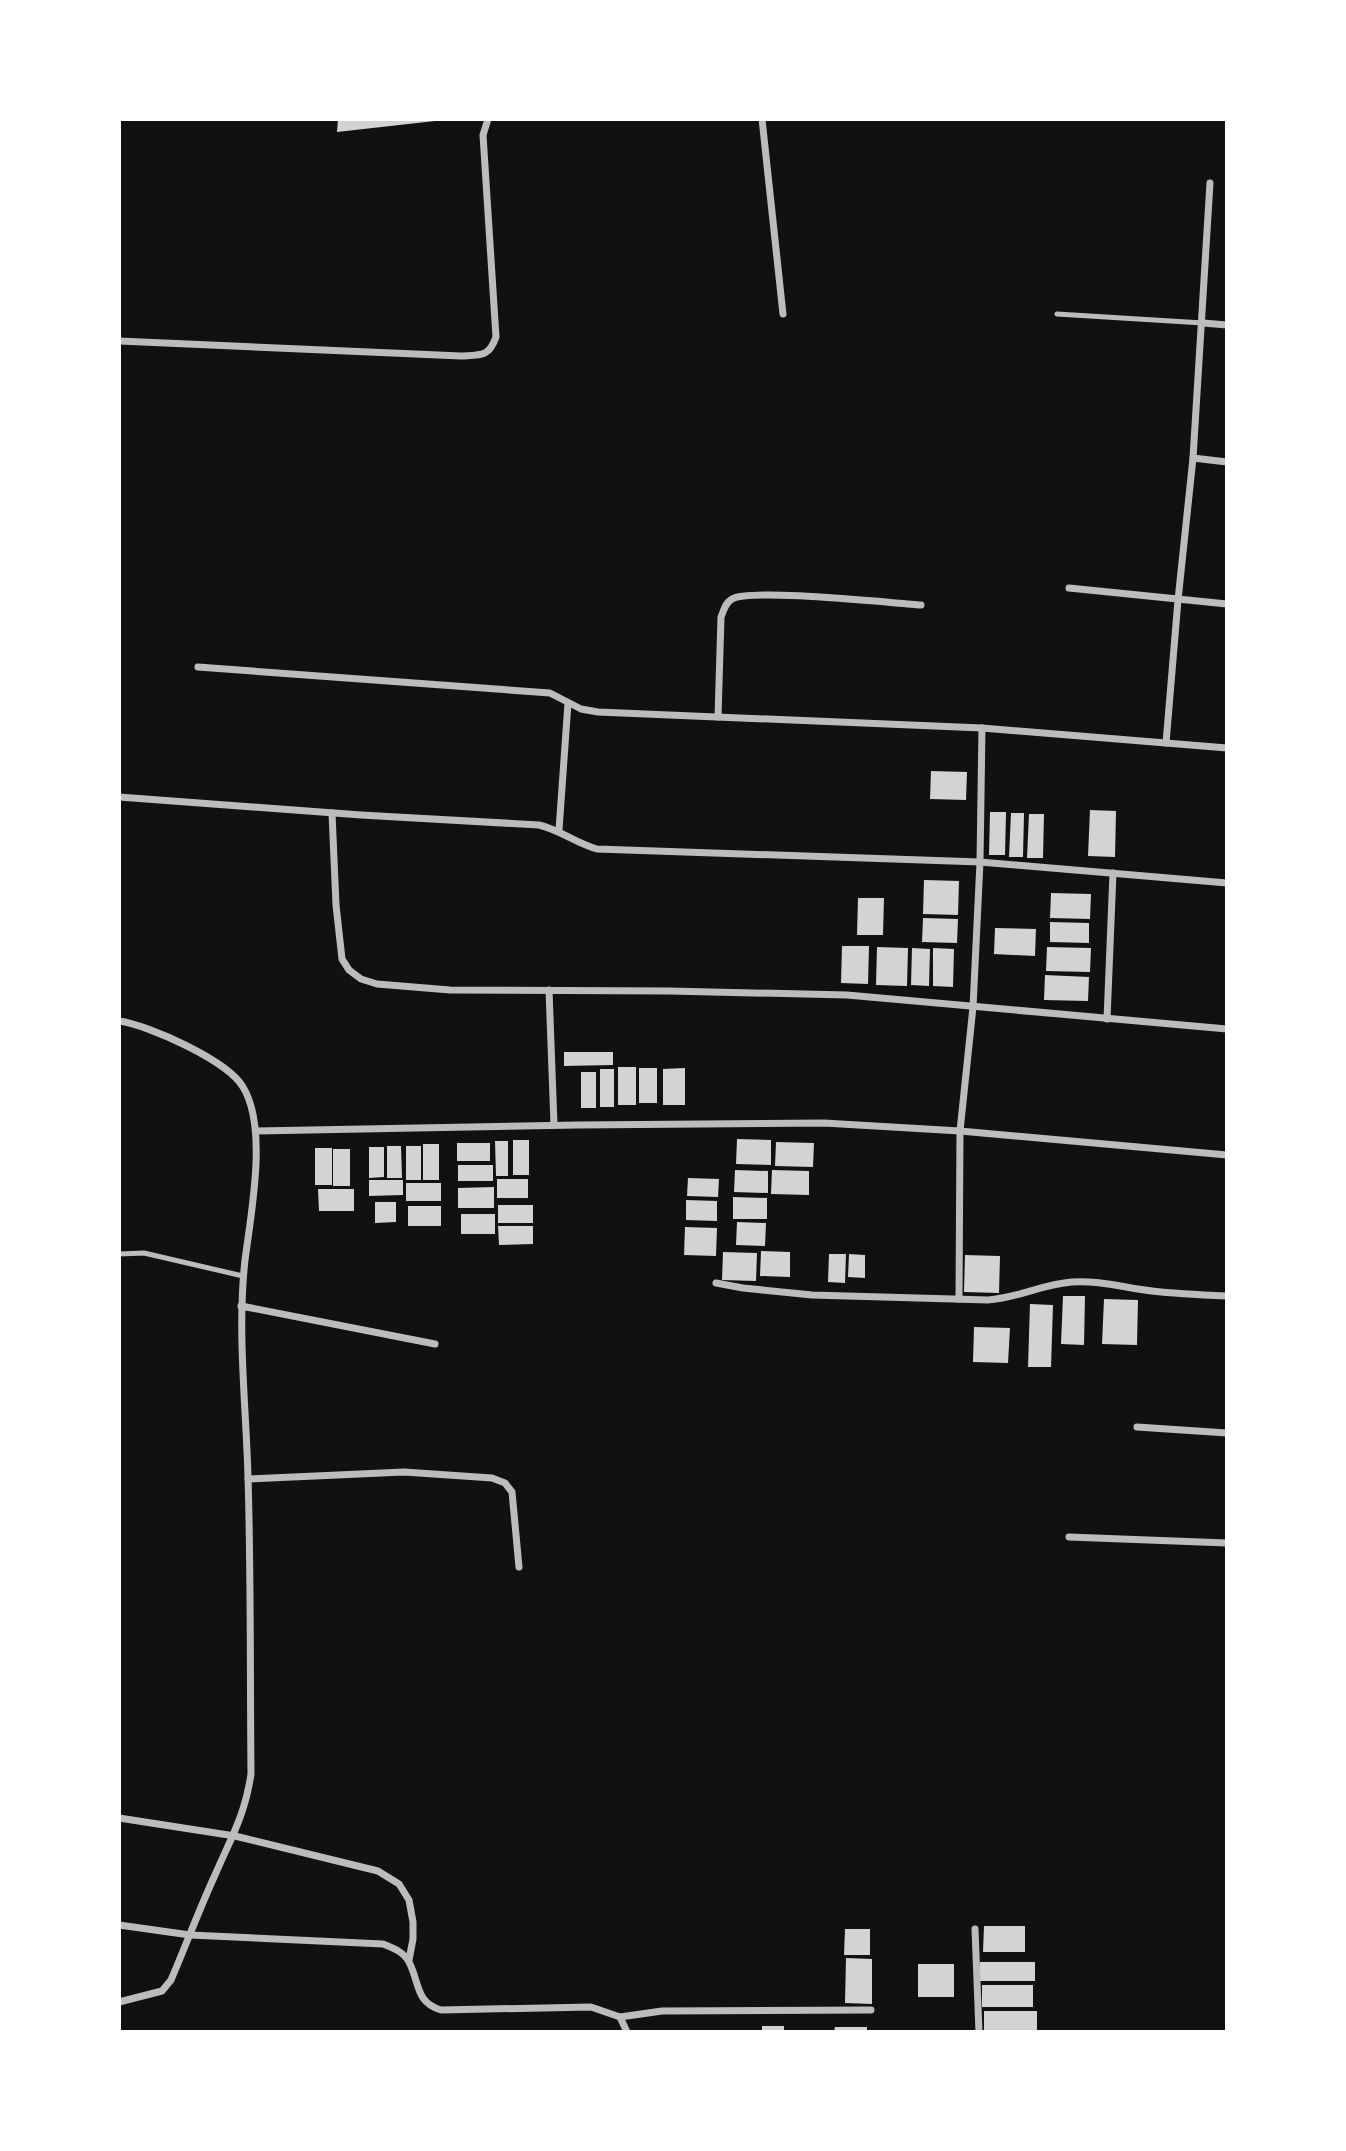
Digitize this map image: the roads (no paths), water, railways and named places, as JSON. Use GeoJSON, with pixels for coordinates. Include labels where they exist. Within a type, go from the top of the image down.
{"type":"FeatureCollection","features":[{"type":"Feature","properties":{"kind":"street"},"geometry":{"type":"LineString","coordinates":[[119,341],[461,356],[481,355],[492,349],[496,337],[483,135],[488,119]]}},
{"type":"Feature","properties":{"kind":"street"},"geometry":{"type":"LineString","coordinates":[[762,119],[783,314]]}},
{"type":"Feature","properties":{"kind":"street"},"geometry":{"type":"LineString","coordinates":[[1167,743],[1193,458],[1210,183]]}},
{"type":"Feature","properties":{"kind":"street"},"geometry":{"type":"LineString","coordinates":[[1203,323],[1227,325]]}},
{"type":"Feature","properties":{"kind":"street"},"geometry":{"type":"LineString","coordinates":[[1193,458],[1227,462]]}},
{"type":"Feature","properties":{"kind":"street"},"geometry":{"type":"LineString","coordinates":[[1069,588],[1227,604]]}},
{"type":"Feature","properties":{"kind":"street"},"geometry":{"type":"LineString","coordinates":[[719,717],[721,617],[726,604],[734,598],[765,594],[921,605]]}},
{"type":"Feature","properties":{"kind":"street"},"geometry":{"type":"LineString","coordinates":[[198,667],[550,694],[581,709],[598,712],[982,728],[1227,748]]}},
{"type":"Feature","properties":{"kind":"street"},"geometry":{"type":"LineString","coordinates":[[559,830],[568,703]]}},
{"type":"Feature","properties":{"kind":"street"},"geometry":{"type":"LineString","coordinates":[[959,1299],[961,1131],[973,1007],[980,862],[982,728]]}},
{"type":"Feature","properties":{"kind":"street"},"geometry":{"type":"LineString","coordinates":[[119,797],[539,825],[559,830],[577,843],[597,849],[980,862],[1227,883]]}},
{"type":"Feature","properties":{"kind":"street"},"geometry":{"type":"LineString","coordinates":[[332,813],[342,959],[349,970],[361,979],[377,984],[450,990],[847,995],[1227,1029]]}},
{"type":"Feature","properties":{"kind":"street"},"geometry":{"type":"LineString","coordinates":[[1107,1018],[1113,873]]}},
{"type":"Feature","properties":{"kind":"street"},"geometry":{"type":"LineString","coordinates":[[549,990],[554,1125]]}},
{"type":"Feature","properties":{"kind":"street"},"geometry":{"type":"LineString","coordinates":[[119,1021],[149,1028],[220,1064],[243,1086],[256,1131],[256,1168],[241,1306],[248,1479],[251,1774],[247,1800],[235,1836],[215,1874],[171,1980],[162,1991],[119,2002]]}},
{"type":"Feature","properties":{"kind":"street"},"geometry":{"type":"LineString","coordinates":[[256,1131],[824,1123],[961,1131],[1227,1156]]}},
{"type":"Feature","properties":{"kind":"street"},"geometry":{"type":"LineString","coordinates":[[716,1283],[812,1295],[1007,1299],[1049,1286],[1090,1282],[1175,1294],[1227,1296]]}},
{"type":"Feature","properties":{"kind":"street"},"geometry":{"type":"LineString","coordinates":[[241,1306],[435,1344]]}},
{"type":"Feature","properties":{"kind":"street"},"geometry":{"type":"LineString","coordinates":[[1137,1427],[1227,1433]]}},
{"type":"Feature","properties":{"kind":"street"},"geometry":{"type":"LineString","coordinates":[[248,1479],[404,1472],[492,1478],[505,1483],[512,1492],[519,1567]]}},
{"type":"Feature","properties":{"kind":"street"},"geometry":{"type":"LineString","coordinates":[[1069,1537],[1227,1543]]}},
{"type":"Feature","properties":{"kind":"street"},"geometry":{"type":"LineString","coordinates":[[119,1818],[235,1836],[378,1871],[399,1884],[409,1900],[414,1922],[409,1960],[423,2001],[441,2010],[591,2007],[620,2017],[662,2011],[872,2010]]}},
{"type":"Feature","properties":{"kind":"street"},"geometry":{"type":"LineString","coordinates":[[119,1925],[190,1935],[383,1944],[396,1949],[409,1960]]}},
{"type":"Feature","properties":{"kind":"street"},"geometry":{"type":"LineString","coordinates":[[975,1930],[979,2032]]}},
{"type":"Feature","properties":{"kind":"street"},"geometry":{"type":"LineString","coordinates":[[620,2017],[626,2032]]}},
{"type":"Feature","properties":{"kind":"lane"},"geometry":{"type":"LineString","coordinates":[[1057,314],[1203,323]]}},
{"type":"Feature","properties":{"kind":"lane"},"geometry":{"type":"LineString","coordinates":[[119,1254],[144,1253],[243,1276]]}}]}
